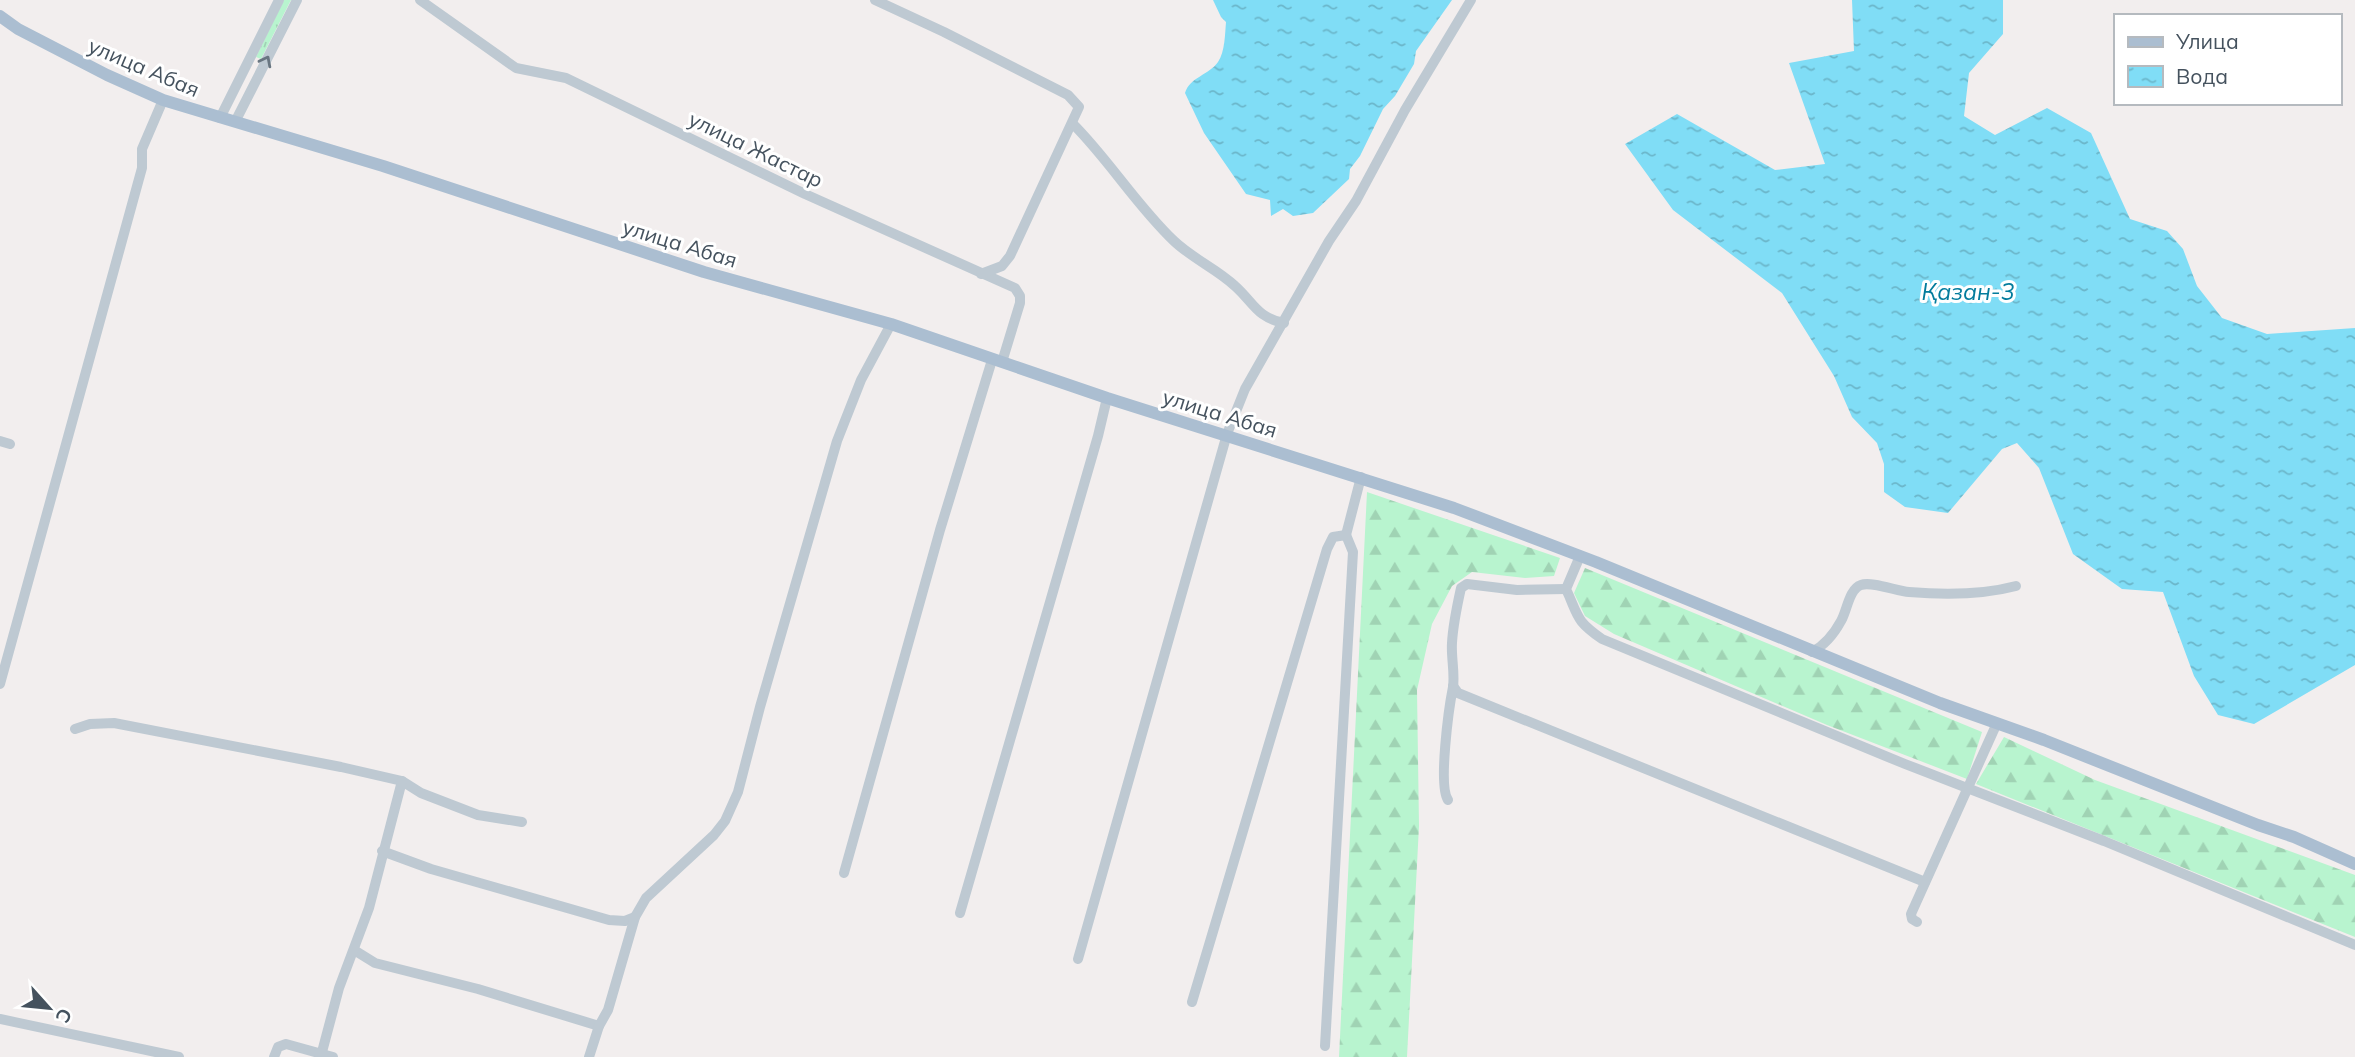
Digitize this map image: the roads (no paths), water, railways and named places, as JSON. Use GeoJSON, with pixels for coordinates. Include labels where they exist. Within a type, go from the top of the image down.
{"type":"FeatureCollection","features":[{"type":"Feature","properties":{"kind":"main road","name":"улица Абая"},"geometry":{"type":"LineString","coordinates":[[0,16],[19,29],[107,75],[163,100],[383,166],[704,272],[891,324],[1107,398],[1454,508],[1580,556],[1940,704],[1997,723],[2294,837],[2355,864]]}},
{"type":"Feature","properties":{"kind":"street"},"geometry":{"type":"LineString","coordinates":[[220,118],[279,0]]}},
{"type":"Feature","properties":{"kind":"street"},"geometry":{"type":"LineString","coordinates":[[235,122],[297,0]]}},
{"type":"Feature","properties":{"kind":"street","name":"улица Жастар"},"geometry":{"type":"LineString","coordinates":[[420,0],[516,68],[566,78],[793,188],[1016,288],[1020,303],[997,361]]}},
{"type":"Feature","properties":{"kind":"street"},"geometry":{"type":"LineString","coordinates":[[875,0],[1068,95],[1079,107],[1010,256],[1002,266],[981,274]]}},
{"type":"Feature","properties":{"kind":"street"},"geometry":{"type":"LineString","coordinates":[[1078,960],[1227,435],[1245,389],[1471,0]]}},
{"type":"Feature","properties":{"kind":"street"},"geometry":{"type":"LineString","coordinates":[[0,684],[142,168],[142,149],[163,100]]}},
{"type":"Feature","properties":{"kind":"street"},"geometry":{"type":"LineString","coordinates":[[1073,124],[1096,147],[1174,241],[1198,261],[1233,283],[1254,310],[1284,323]]}},
{"type":"Feature","properties":{"kind":"street"},"geometry":{"type":"LineString","coordinates":[[589,1057],[599,1026],[608,1010],[635,918],[646,898],[714,835],[725,821],[738,792],[837,441],[861,380],[891,324]]}},
{"type":"Feature","properties":{"kind":"street"},"geometry":{"type":"LineString","coordinates":[[845,873],[940,530],[997,361]]}},
{"type":"Feature","properties":{"kind":"street"},"geometry":{"type":"LineString","coordinates":[[960,914],[1107,398]]}},
{"type":"Feature","properties":{"kind":"street"},"geometry":{"type":"LineString","coordinates":[[1325,1046],[1353,552],[1346,535],[1360,477]]}},
{"type":"Feature","properties":{"kind":"street"},"geometry":{"type":"LineString","coordinates":[[1192,1002],[1327,549],[1333,537],[1346,535]]}},
{"type":"Feature","properties":{"kind":"street"},"geometry":{"type":"LineString","coordinates":[[1580,556],[1566,589],[1577,617],[1584,626],[1602,639],[2355,945]]}},
{"type":"Feature","properties":{"kind":"street"},"geometry":{"type":"LineString","coordinates":[[1448,800],[1445,797],[1444,777],[1448,715],[1453,686],[1452,640],[1461,588],[1467,584],[1517,590],[1566,589]]}},
{"type":"Feature","properties":{"kind":"street"},"geometry":{"type":"LineString","coordinates":[[1812,652],[1832,636],[1855,589],[1860,585],[1944,594],[1997,591],[2016,586]]}},
{"type":"Feature","properties":{"kind":"street"},"geometry":{"type":"LineString","coordinates":[[1453,686],[1458,693],[1925,883]]}},
{"type":"Feature","properties":{"kind":"street"},"geometry":{"type":"LineString","coordinates":[[75,729],[90,724],[114,723],[341,767],[402,781],[421,793],[478,815],[522,822]]}},
{"type":"Feature","properties":{"kind":"street"},"geometry":{"type":"LineString","coordinates":[[1917,922],[1912,919],[1911,914],[1997,723]]}},
{"type":"Feature","properties":{"kind":"street"},"geometry":{"type":"LineString","coordinates":[[274,1057],[278,1047],[286,1044],[327,1055],[339,988],[369,908],[402,781]]}},
{"type":"Feature","properties":{"kind":"street"},"geometry":{"type":"LineString","coordinates":[[382,851],[430,869],[609,920],[625,921],[635,918]]}},
{"type":"Feature","properties":{"kind":"street"},"geometry":{"type":"LineString","coordinates":[[354,950],[375,963],[478,989],[599,1026]]}},
{"type":"Feature","properties":{"kind":"street"},"geometry":{"type":"LineString","coordinates":[[0,1019],[179,1057]]}},
{"type":"Feature","properties":{"kind":"water"},"geometry":{"type":"Polygon","coordinates":[[[1213,0],[1452,0],[1416,51],[1414,64],[1395,96],[1383,109],[1360,156],[1350,169],[1349,179],[1313,213],[1293,216],[1283,209],[1271,216],[1270,200],[1246,194],[1204,133],[1185,93],[1191,83],[1218,62],[1222,53],[1226,22],[1213,0]]]}},
{"type":"Feature","properties":{"kind":"water","name":"Қазан-3"},"geometry":{"type":"Polygon","coordinates":[[[1852,0],[2003,0],[2003,34],[1969,73],[1964,116],[1995,135],[2047,108],[2091,133],[2130,219],[2167,231],[2183,249],[2197,286],[2222,318],[2267,334],[2355,328],[2355,665],[2254,724],[2218,715],[2194,676],[2163,592],[2122,589],[2073,554],[2039,468],[2017,443],[2002,449],[1948,513],[1905,507],[1884,492],[1884,464],[1877,443],[1852,417],[1834,376],[1782,293],[1673,210],[1625,144],[1677,114],[1775,170],[1825,164],[1789,63],[1854,51],[1852,0]]]}}]}
